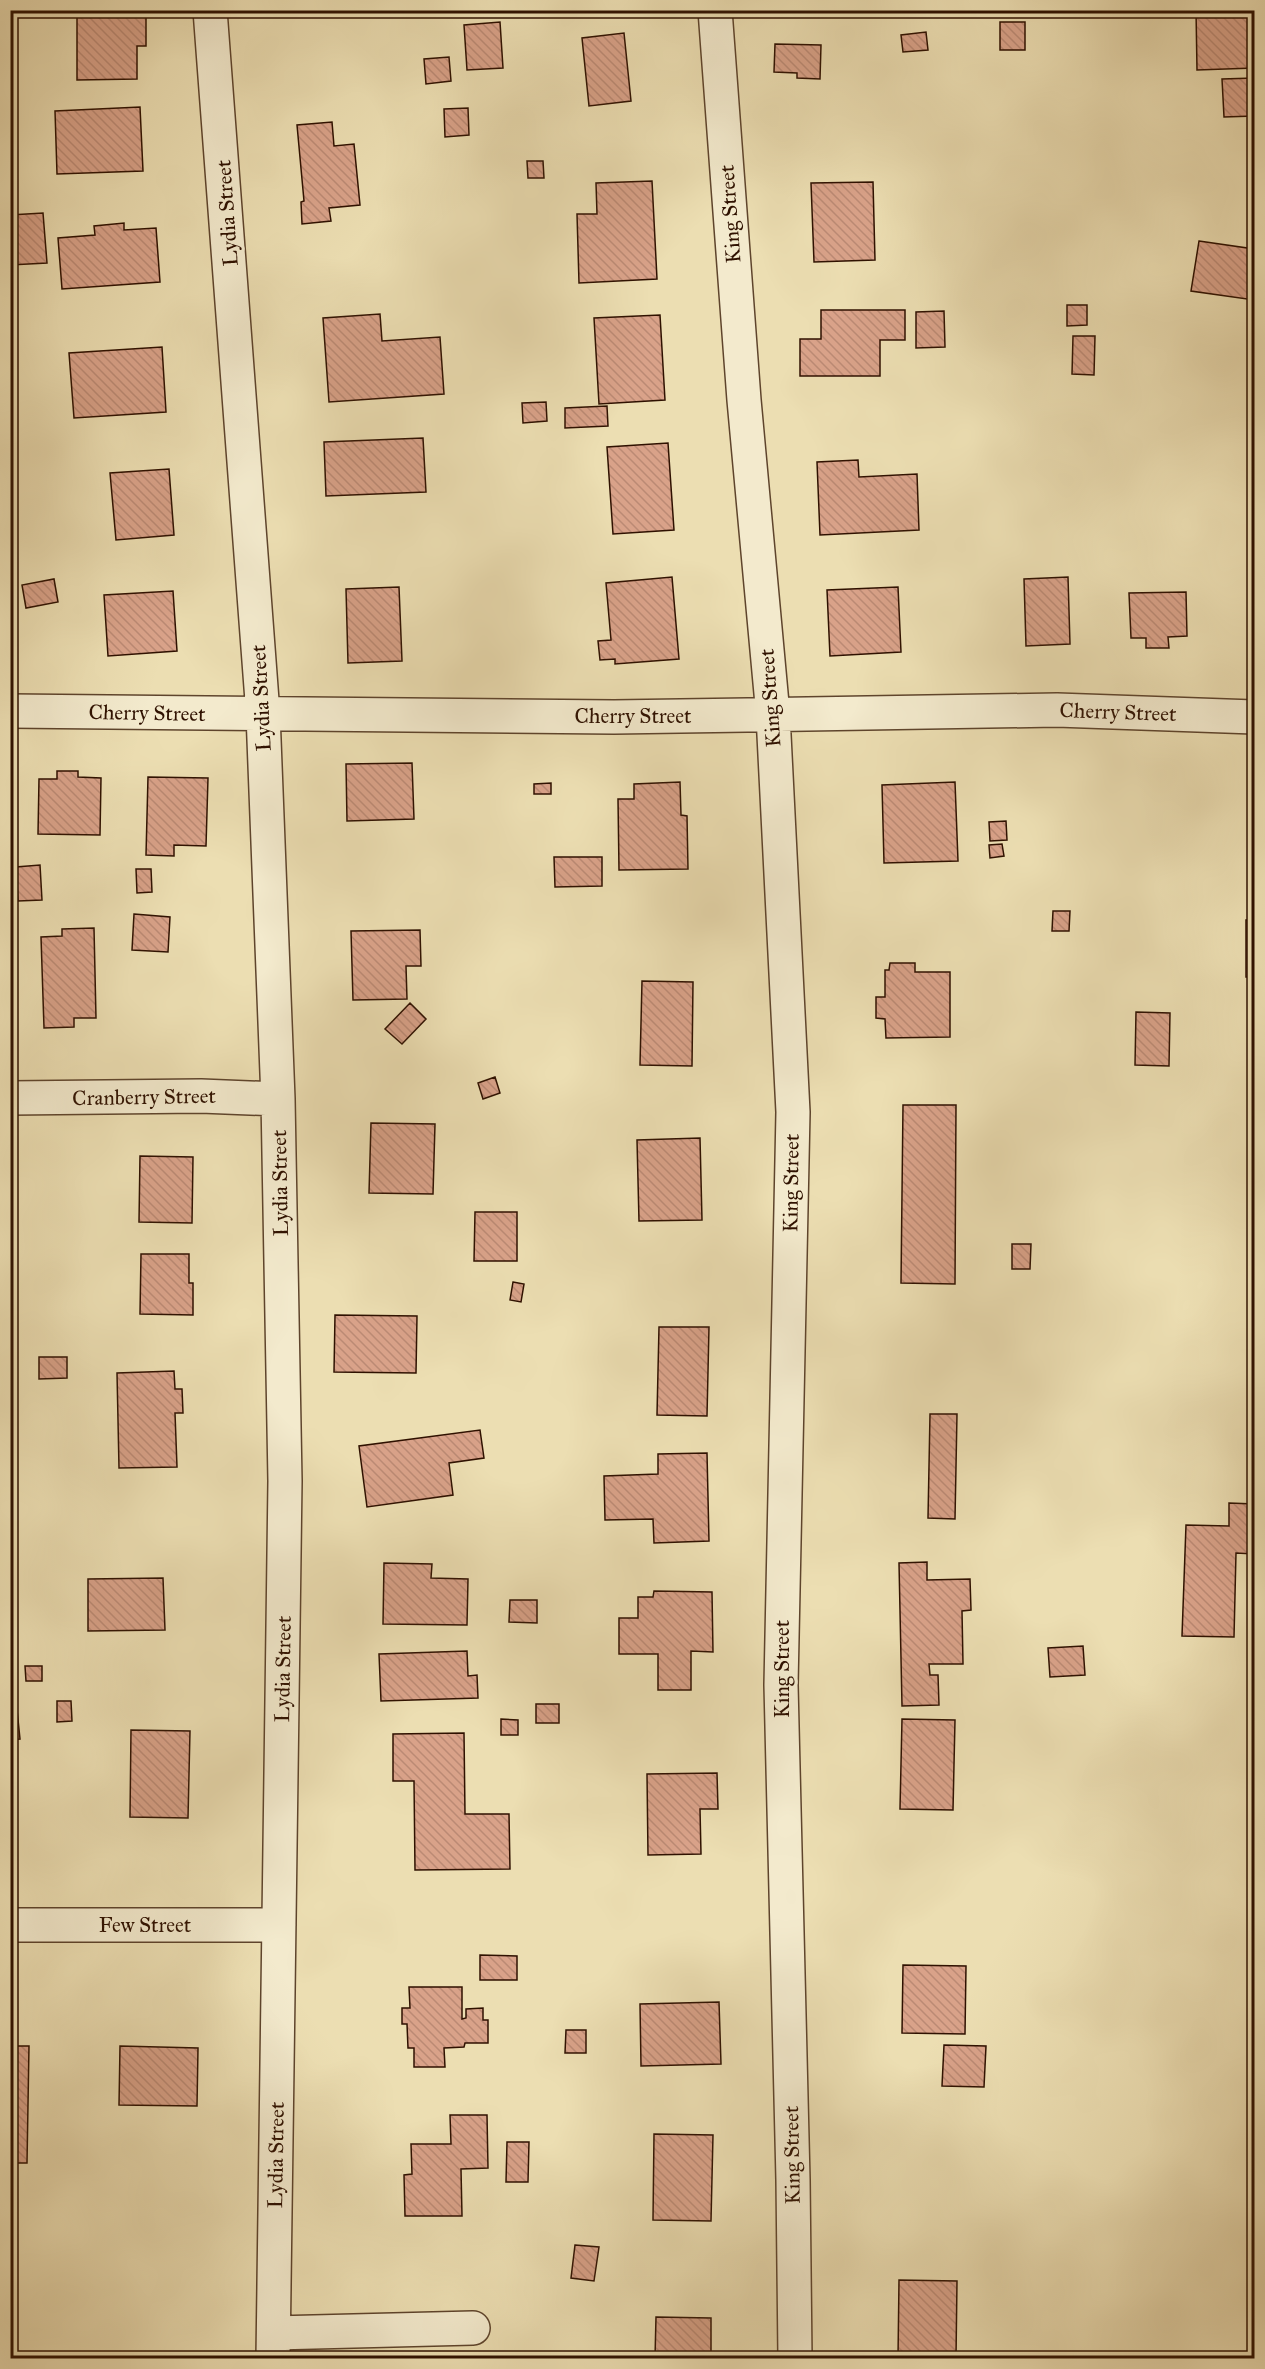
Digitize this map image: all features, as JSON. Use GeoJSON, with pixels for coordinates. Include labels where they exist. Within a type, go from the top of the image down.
{"type":"FeatureCollection","features":[{"type":"Feature","properties":{"kind":"street","name":"Lydia Street"},"geometry":{"type":"LineString","coordinates":[[210,10],[263,714],[278,1099],[285,1481],[274,2346]]}},
{"type":"Feature","properties":{"kind":"street","name":"King Street"},"geometry":{"type":"LineString","coordinates":[[715,10],[744,400],[773,715],[792,1112],[781,1685],[795,2358]]}},
{"type":"Feature","properties":{"kind":"street","name":"Cherry Street"},"geometry":{"type":"LineString","coordinates":[[10,711],[614,717],[1057,710],[1254,717]]}},
{"type":"Feature","properties":{"kind":"street","name":"Cranberry Street"},"geometry":{"type":"LineString","coordinates":[[10,1098],[201,1096],[278,1099]]}},
{"type":"Feature","properties":{"kind":"street","name":"Few Street"},"geometry":{"type":"LineString","coordinates":[[10,1925],[279,1924]]}},
{"type":"Feature","properties":{"kind":"street"},"geometry":{"type":"LineString","coordinates":[[274,2346],[473,2328]]}},
{"type":"Feature","properties":{"kind":"building"},"geometry":{"type":"Polygon","coordinates":[[[77,10],[146,10],[146,46],[137,46],[137,79],[77,80],[77,10]]]}},
{"type":"Feature","properties":{"kind":"building"},"geometry":{"type":"Polygon","coordinates":[[[1196,10],[1254,10],[1254,68],[1197,70],[1196,10]]]}},
{"type":"Feature","properties":{"kind":"building"},"geometry":{"type":"Polygon","coordinates":[[[500,22],[503,68],[467,70],[464,25],[500,22]]]}},
{"type":"Feature","properties":{"kind":"building"},"geometry":{"type":"Polygon","coordinates":[[[1000,22],[1025,22],[1025,50],[1000,50],[1000,22]]]}},
{"type":"Feature","properties":{"kind":"building"},"geometry":{"type":"Polygon","coordinates":[[[926,32],[928,50],[903,52],[901,35],[926,32]]]}},
{"type":"Feature","properties":{"kind":"building"},"geometry":{"type":"Polygon","coordinates":[[[624,33],[631,101],[589,106],[582,38],[624,33]]]}},
{"type":"Feature","properties":{"kind":"building"},"geometry":{"type":"Polygon","coordinates":[[[775,44],[821,45],[820,79],[797,78],[797,73],[774,72],[775,44]]]}},
{"type":"Feature","properties":{"kind":"building"},"geometry":{"type":"Polygon","coordinates":[[[449,57],[451,81],[426,84],[424,59],[449,57]]]}},
{"type":"Feature","properties":{"kind":"building"},"geometry":{"type":"Polygon","coordinates":[[[1254,78],[1254,116],[1224,117],[1222,79],[1254,78]]]}},
{"type":"Feature","properties":{"kind":"building"},"geometry":{"type":"Polygon","coordinates":[[[140,107],[143,171],[57,174],[55,111],[140,107]]]}},
{"type":"Feature","properties":{"kind":"building"},"geometry":{"type":"Polygon","coordinates":[[[468,108],[469,135],[445,137],[444,109],[468,108]]]}},
{"type":"Feature","properties":{"kind":"building"},"geometry":{"type":"Polygon","coordinates":[[[332,122],[334,146],[354,144],[360,205],[329,208],[331,221],[302,224],[301,202],[304,201],[297,125],[332,122]]]}},
{"type":"Feature","properties":{"kind":"building"},"geometry":{"type":"Polygon","coordinates":[[[527,161],[543,161],[544,178],[528,178],[527,161]]]}},
{"type":"Feature","properties":{"kind":"building"},"geometry":{"type":"Polygon","coordinates":[[[652,181],[657,279],[579,283],[577,214],[597,214],[596,183],[652,181]]]}},
{"type":"Feature","properties":{"kind":"building"},"geometry":{"type":"Polygon","coordinates":[[[873,182],[875,260],[814,262],[811,183],[873,182]]]}},
{"type":"Feature","properties":{"kind":"building"},"geometry":{"type":"Polygon","coordinates":[[[43,213],[47,263],[10,265],[10,215],[43,213]]]}},
{"type":"Feature","properties":{"kind":"building"},"geometry":{"type":"Polygon","coordinates":[[[124,223],[124,230],[156,228],[160,282],[62,289],[58,238],[95,235],[94,226],[124,223]]]}},
{"type":"Feature","properties":{"kind":"building"},"geometry":{"type":"Polygon","coordinates":[[[1199,241],[1254,249],[1254,300],[1191,291],[1199,241]]]}},
{"type":"Feature","properties":{"kind":"building"},"geometry":{"type":"Polygon","coordinates":[[[1067,305],[1087,305],[1087,325],[1067,326],[1067,305]]]}},
{"type":"Feature","properties":{"kind":"building"},"geometry":{"type":"Polygon","coordinates":[[[821,310],[905,310],[905,340],[880,340],[880,376],[800,376],[800,339],[821,339],[821,310]]]}},
{"type":"Feature","properties":{"kind":"building"},"geometry":{"type":"Polygon","coordinates":[[[944,311],[945,347],[916,348],[916,312],[944,311]]]}},
{"type":"Feature","properties":{"kind":"building"},"geometry":{"type":"Polygon","coordinates":[[[380,314],[382,341],[440,337],[444,394],[329,402],[323,318],[380,314]]]}},
{"type":"Feature","properties":{"kind":"building"},"geometry":{"type":"Polygon","coordinates":[[[660,315],[665,400],[599,404],[594,318],[660,315]]]}},
{"type":"Feature","properties":{"kind":"building"},"geometry":{"type":"Polygon","coordinates":[[[1073,336],[1095,336],[1094,375],[1072,374],[1073,336]]]}},
{"type":"Feature","properties":{"kind":"building"},"geometry":{"type":"Polygon","coordinates":[[[162,347],[166,412],[74,418],[69,353],[162,347]]]}},
{"type":"Feature","properties":{"kind":"building"},"geometry":{"type":"Polygon","coordinates":[[[546,402],[547,421],[523,423],[522,403],[546,402]]]}},
{"type":"Feature","properties":{"kind":"building"},"geometry":{"type":"Polygon","coordinates":[[[607,406],[608,426],[565,428],[565,408],[607,406]]]}},
{"type":"Feature","properties":{"kind":"building"},"geometry":{"type":"Polygon","coordinates":[[[423,438],[426,492],[326,496],[324,442],[423,438]]]}},
{"type":"Feature","properties":{"kind":"building"},"geometry":{"type":"Polygon","coordinates":[[[668,443],[674,530],[613,534],[607,447],[668,443]]]}},
{"type":"Feature","properties":{"kind":"building"},"geometry":{"type":"Polygon","coordinates":[[[858,460],[859,477],[917,474],[919,530],[820,535],[817,462],[858,460]]]}},
{"type":"Feature","properties":{"kind":"building"},"geometry":{"type":"Polygon","coordinates":[[[169,469],[174,535],[116,540],[110,473],[169,469]]]}},
{"type":"Feature","properties":{"kind":"building"},"geometry":{"type":"Polygon","coordinates":[[[672,577],[679,659],[615,664],[615,659],[600,660],[598,641],[611,640],[606,583],[672,577]]]}},
{"type":"Feature","properties":{"kind":"building"},"geometry":{"type":"Polygon","coordinates":[[[1068,577],[1070,644],[1026,646],[1024,579],[1068,577]]]}},
{"type":"Feature","properties":{"kind":"building"},"geometry":{"type":"Polygon","coordinates":[[[54,579],[58,602],[26,608],[22,585],[54,579]]]}},
{"type":"Feature","properties":{"kind":"building"},"geometry":{"type":"Polygon","coordinates":[[[399,587],[402,661],[348,663],[346,589],[399,587]]]}},
{"type":"Feature","properties":{"kind":"building"},"geometry":{"type":"Polygon","coordinates":[[[898,587],[901,652],[830,656],[827,590],[898,587]]]}},
{"type":"Feature","properties":{"kind":"building"},"geometry":{"type":"Polygon","coordinates":[[[173,591],[177,651],[108,656],[104,595],[173,591]]]}},
{"type":"Feature","properties":{"kind":"building"},"geometry":{"type":"Polygon","coordinates":[[[1186,592],[1187,636],[1168,637],[1169,648],[1146,648],[1146,638],[1131,638],[1129,593],[1186,592]]]}},
{"type":"Feature","properties":{"kind":"building"},"geometry":{"type":"Polygon","coordinates":[[[412,763],[414,819],[347,821],[346,764],[412,763]]]}},
{"type":"Feature","properties":{"kind":"building"},"geometry":{"type":"Polygon","coordinates":[[[57,771],[78,771],[78,777],[101,778],[100,835],[38,834],[39,779],[57,779],[57,771]]]}},
{"type":"Feature","properties":{"kind":"building"},"geometry":{"type":"Polygon","coordinates":[[[148,777],[208,778],[206,846],[174,845],[174,856],[146,855],[148,777]]]}},
{"type":"Feature","properties":{"kind":"building"},"geometry":{"type":"Polygon","coordinates":[[[680,782],[681,815],[687,816],[688,869],[619,870],[618,799],[634,799],[634,784],[680,782]]]}},
{"type":"Feature","properties":{"kind":"building"},"geometry":{"type":"Polygon","coordinates":[[[955,782],[958,861],[884,863],[882,785],[955,782]]]}},
{"type":"Feature","properties":{"kind":"building"},"geometry":{"type":"Polygon","coordinates":[[[551,783],[551,794],[534,794],[534,784],[551,783]]]}},
{"type":"Feature","properties":{"kind":"building"},"geometry":{"type":"Polygon","coordinates":[[[1006,821],[1007,840],[990,841],[989,822],[1006,821]]]}},
{"type":"Feature","properties":{"kind":"building"},"geometry":{"type":"Polygon","coordinates":[[[1002,844],[1004,856],[990,858],[989,845],[1002,844]]]}},
{"type":"Feature","properties":{"kind":"building"},"geometry":{"type":"Polygon","coordinates":[[[554,857],[602,857],[602,886],[555,887],[554,857]]]}},
{"type":"Feature","properties":{"kind":"building"},"geometry":{"type":"Polygon","coordinates":[[[40,865],[42,900],[18,901],[16,867],[40,865]]]}},
{"type":"Feature","properties":{"kind":"building"},"geometry":{"type":"Polygon","coordinates":[[[136,869],[151,869],[152,892],[137,893],[136,869]]]}},
{"type":"Feature","properties":{"kind":"building"},"geometry":{"type":"Polygon","coordinates":[[[1053,911],[1070,911],[1069,931],[1052,931],[1053,911]]]}},
{"type":"Feature","properties":{"kind":"building"},"geometry":{"type":"Polygon","coordinates":[[[134,914],[170,917],[168,952],[132,950],[134,914]]]}},
{"type":"Feature","properties":{"kind":"building"},"geometry":{"type":"Polygon","coordinates":[[[1246,920],[1254,920],[1254,977],[1246,977],[1246,920]]]}},
{"type":"Feature","properties":{"kind":"building"},"geometry":{"type":"Polygon","coordinates":[[[94,928],[96,1018],[74,1018],[74,1027],[44,1028],[41,937],[62,936],[62,929],[94,928]]]}},
{"type":"Feature","properties":{"kind":"building"},"geometry":{"type":"Polygon","coordinates":[[[420,930],[421,966],[406,966],[407,999],[353,1000],[351,931],[420,930]]]}},
{"type":"Feature","properties":{"kind":"building"},"geometry":{"type":"Polygon","coordinates":[[[890,963],[915,963],[915,972],[950,972],[950,1037],[886,1038],[885,1019],[876,1018],[876,997],[885,997],[885,970],[889,970],[890,963]]]}},
{"type":"Feature","properties":{"kind":"building"},"geometry":{"type":"Polygon","coordinates":[[[642,981],[693,982],[692,1066],[640,1065],[642,981]]]}},
{"type":"Feature","properties":{"kind":"building"},"geometry":{"type":"Polygon","coordinates":[[[410,1003],[426,1019],[402,1044],[385,1029],[410,1003]]]}},
{"type":"Feature","properties":{"kind":"building"},"geometry":{"type":"Polygon","coordinates":[[[1136,1012],[1170,1013],[1169,1066],[1135,1065],[1136,1012]]]}},
{"type":"Feature","properties":{"kind":"building"},"geometry":{"type":"Polygon","coordinates":[[[495,1077],[500,1093],[483,1099],[478,1083],[495,1077]]]}},
{"type":"Feature","properties":{"kind":"building"},"geometry":{"type":"Polygon","coordinates":[[[903,1105],[956,1105],[955,1284],[901,1283],[903,1105]]]}},
{"type":"Feature","properties":{"kind":"building"},"geometry":{"type":"Polygon","coordinates":[[[371,1123],[435,1124],[433,1194],[369,1193],[371,1123]]]}},
{"type":"Feature","properties":{"kind":"building"},"geometry":{"type":"Polygon","coordinates":[[[700,1138],[702,1220],[639,1221],[637,1140],[700,1138]]]}},
{"type":"Feature","properties":{"kind":"building"},"geometry":{"type":"Polygon","coordinates":[[[140,1156],[193,1157],[192,1223],[139,1222],[140,1156]]]}},
{"type":"Feature","properties":{"kind":"building"},"geometry":{"type":"Polygon","coordinates":[[[475,1212],[517,1212],[517,1261],[474,1261],[475,1212]]]}},
{"type":"Feature","properties":{"kind":"building"},"geometry":{"type":"Polygon","coordinates":[[[1012,1244],[1031,1244],[1030,1269],[1012,1269],[1012,1244]]]}},
{"type":"Feature","properties":{"kind":"building"},"geometry":{"type":"Polygon","coordinates":[[[141,1254],[189,1254],[189,1283],[193,1283],[193,1315],[140,1314],[141,1254]]]}},
{"type":"Feature","properties":{"kind":"building"},"geometry":{"type":"Polygon","coordinates":[[[513,1282],[524,1284],[521,1302],[510,1300],[513,1282]]]}},
{"type":"Feature","properties":{"kind":"building"},"geometry":{"type":"Polygon","coordinates":[[[335,1315],[417,1316],[416,1373],[334,1372],[335,1315]]]}},
{"type":"Feature","properties":{"kind":"building"},"geometry":{"type":"Polygon","coordinates":[[[659,1327],[709,1327],[707,1416],[657,1415],[659,1327]]]}},
{"type":"Feature","properties":{"kind":"building"},"geometry":{"type":"Polygon","coordinates":[[[39,1357],[67,1357],[67,1378],[39,1379],[39,1357]]]}},
{"type":"Feature","properties":{"kind":"building"},"geometry":{"type":"Polygon","coordinates":[[[174,1371],[175,1389],[182,1389],[183,1413],[175,1413],[177,1467],[119,1468],[117,1373],[174,1371]]]}},
{"type":"Feature","properties":{"kind":"building"},"geometry":{"type":"Polygon","coordinates":[[[930,1414],[957,1414],[955,1519],[928,1518],[930,1414]]]}},
{"type":"Feature","properties":{"kind":"building"},"geometry":{"type":"Polygon","coordinates":[[[480,1430],[484,1458],[449,1463],[453,1495],[367,1507],[359,1446],[480,1430]]]}},
{"type":"Feature","properties":{"kind":"building"},"geometry":{"type":"Polygon","coordinates":[[[707,1453],[709,1541],[654,1543],[653,1519],[605,1520],[604,1476],[658,1474],[658,1454],[707,1453]]]}},
{"type":"Feature","properties":{"kind":"building"},"geometry":{"type":"Polygon","coordinates":[[[1229,1503],[1254,1504],[1254,1554],[1236,1553],[1234,1637],[1182,1636],[1186,1525],[1229,1526],[1229,1503]]]}},
{"type":"Feature","properties":{"kind":"building"},"geometry":{"type":"Polygon","coordinates":[[[927,1562],[927,1580],[970,1579],[971,1610],[962,1611],[963,1664],[929,1664],[930,1675],[938,1675],[939,1705],[902,1706],[899,1563],[927,1562]]]}},
{"type":"Feature","properties":{"kind":"building"},"geometry":{"type":"Polygon","coordinates":[[[384,1563],[432,1564],[431,1578],[468,1579],[467,1625],[383,1624],[384,1563]]]}},
{"type":"Feature","properties":{"kind":"building"},"geometry":{"type":"Polygon","coordinates":[[[163,1578],[165,1630],[88,1631],[88,1579],[163,1578]]]}},
{"type":"Feature","properties":{"kind":"building"},"geometry":{"type":"Polygon","coordinates":[[[654,1591],[712,1592],[713,1652],[691,1651],[691,1690],[658,1690],[658,1654],[619,1654],[619,1618],[638,1618],[638,1597],[653,1597],[654,1591]]]}},
{"type":"Feature","properties":{"kind":"building"},"geometry":{"type":"Polygon","coordinates":[[[510,1600],[537,1600],[537,1623],[509,1622],[510,1600]]]}},
{"type":"Feature","properties":{"kind":"building"},"geometry":{"type":"Polygon","coordinates":[[[1083,1646],[1085,1675],[1050,1677],[1048,1648],[1083,1646]]]}},
{"type":"Feature","properties":{"kind":"building"},"geometry":{"type":"Polygon","coordinates":[[[467,1651],[468,1676],[477,1675],[478,1698],[381,1701],[379,1654],[467,1651]]]}},
{"type":"Feature","properties":{"kind":"building"},"geometry":{"type":"Polygon","coordinates":[[[25,1666],[42,1666],[42,1681],[26,1681],[25,1666]]]}},
{"type":"Feature","properties":{"kind":"building"},"geometry":{"type":"Polygon","coordinates":[[[10,1700],[16,1700],[20,1739],[10,1740],[10,1700]]]}},
{"type":"Feature","properties":{"kind":"building"},"geometry":{"type":"Polygon","coordinates":[[[57,1701],[71,1701],[72,1721],[57,1722],[57,1701]]]}},
{"type":"Feature","properties":{"kind":"building"},"geometry":{"type":"Polygon","coordinates":[[[536,1704],[559,1704],[559,1723],[536,1723],[536,1704]]]}},
{"type":"Feature","properties":{"kind":"building"},"geometry":{"type":"Polygon","coordinates":[[[501,1719],[518,1720],[518,1735],[501,1735],[501,1719]]]}},
{"type":"Feature","properties":{"kind":"building"},"geometry":{"type":"Polygon","coordinates":[[[902,1719],[955,1720],[953,1810],[900,1809],[902,1719]]]}},
{"type":"Feature","properties":{"kind":"building"},"geometry":{"type":"Polygon","coordinates":[[[131,1730],[190,1731],[188,1818],[130,1817],[131,1730]]]}},
{"type":"Feature","properties":{"kind":"building"},"geometry":{"type":"Polygon","coordinates":[[[464,1733],[465,1814],[509,1814],[510,1869],[415,1870],[414,1781],[393,1781],[393,1734],[464,1733]]]}},
{"type":"Feature","properties":{"kind":"building"},"geometry":{"type":"Polygon","coordinates":[[[10,1767],[17,1767],[16,1821],[10,1821],[10,1767]]]}},
{"type":"Feature","properties":{"kind":"building"},"geometry":{"type":"Polygon","coordinates":[[[717,1773],[718,1809],[700,1809],[701,1854],[648,1855],[647,1774],[717,1773]]]}},
{"type":"Feature","properties":{"kind":"building"},"geometry":{"type":"Polygon","coordinates":[[[480,1955],[517,1956],[517,1980],[480,1980],[480,1955]]]}},
{"type":"Feature","properties":{"kind":"building"},"geometry":{"type":"Polygon","coordinates":[[[903,1965],[966,1966],[965,2034],[902,2033],[903,1965]]]}},
{"type":"Feature","properties":{"kind":"building"},"geometry":{"type":"Polygon","coordinates":[[[409,1987],[462,1987],[462,2019],[466,2018],[466,2009],[483,2008],[483,2020],[488,2020],[488,2043],[465,2043],[464,2047],[444,2048],[445,2067],[414,2067],[414,2048],[408,2048],[407,2024],[402,2024],[402,2008],[410,2008],[409,1987]]]}},
{"type":"Feature","properties":{"kind":"building"},"geometry":{"type":"Polygon","coordinates":[[[719,2002],[721,2064],[641,2066],[640,2004],[719,2002]]]}},
{"type":"Feature","properties":{"kind":"building"},"geometry":{"type":"Polygon","coordinates":[[[566,2030],[586,2030],[586,2053],[565,2053],[566,2030]]]}},
{"type":"Feature","properties":{"kind":"building"},"geometry":{"type":"Polygon","coordinates":[[[944,2045],[986,2046],[984,2087],[942,2086],[944,2045]]]}},
{"type":"Feature","properties":{"kind":"building"},"geometry":{"type":"Polygon","coordinates":[[[10,2046],[29,2046],[27,2163],[10,2163],[10,2046]]]}},
{"type":"Feature","properties":{"kind":"building"},"geometry":{"type":"Polygon","coordinates":[[[120,2046],[198,2048],[197,2106],[119,2105],[120,2046]]]}},
{"type":"Feature","properties":{"kind":"building"},"geometry":{"type":"Polygon","coordinates":[[[450,2115],[487,2115],[488,2168],[461,2169],[462,2216],[405,2216],[404,2175],[412,2174],[411,2144],[451,2144],[450,2115]]]}},
{"type":"Feature","properties":{"kind":"building"},"geometry":{"type":"Polygon","coordinates":[[[654,2134],[713,2135],[711,2221],[653,2220],[654,2134]]]}},
{"type":"Feature","properties":{"kind":"building"},"geometry":{"type":"Polygon","coordinates":[[[507,2142],[529,2142],[528,2182],[506,2182],[507,2142]]]}},
{"type":"Feature","properties":{"kind":"building"},"geometry":{"type":"Polygon","coordinates":[[[575,2245],[599,2247],[594,2281],[571,2278],[575,2245]]]}},
{"type":"Feature","properties":{"kind":"building"},"geometry":{"type":"Polygon","coordinates":[[[899,2280],[957,2281],[956,2358],[898,2358],[899,2280]]]}},
{"type":"Feature","properties":{"kind":"building"},"geometry":{"type":"Polygon","coordinates":[[[656,2317],[711,2318],[711,2358],[655,2358],[656,2317]]]}}]}
